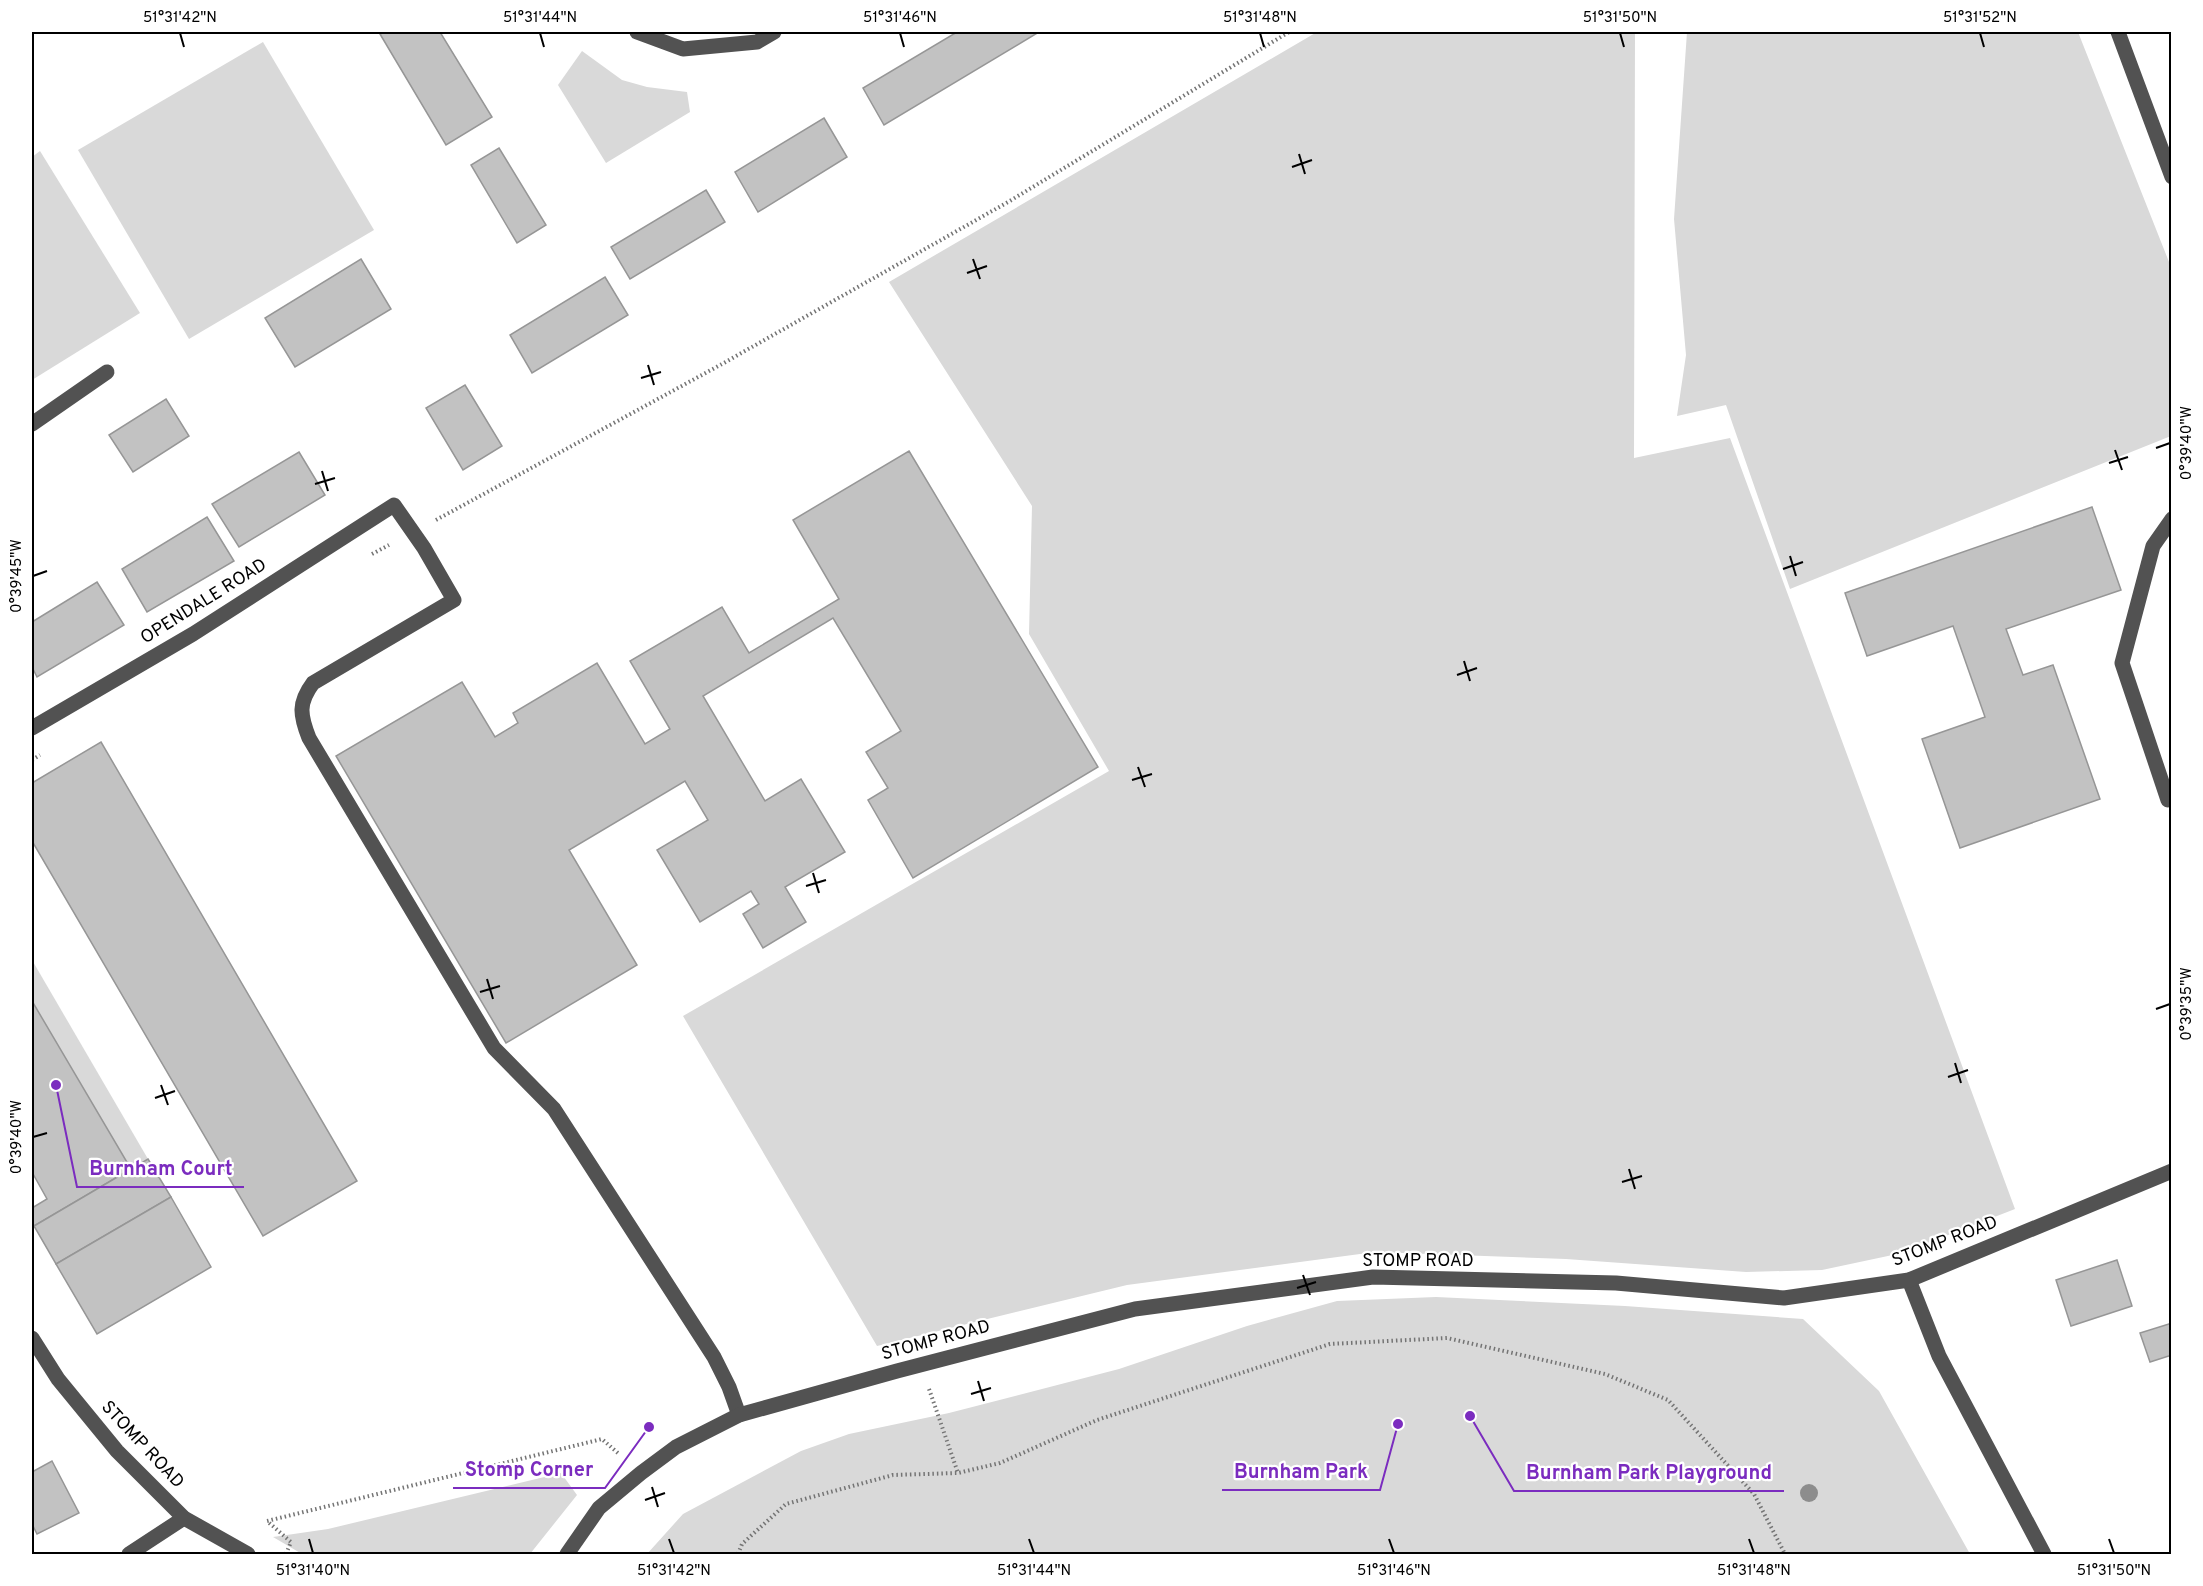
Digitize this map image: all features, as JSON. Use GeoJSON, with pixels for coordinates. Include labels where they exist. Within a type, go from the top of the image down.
{"type":"FeatureCollection","features":[{"type":"Feature","properties":{"kind":"street"},"geometry":{"type":"LineString","coordinates":[[637,32],[683,49],[757,42],[774,32]]}},
{"type":"Feature","properties":{"kind":"street"},"geometry":{"type":"LineString","coordinates":[[2118,32],[2172,177]]}},
{"type":"Feature","properties":{"kind":"street"},"geometry":{"type":"LineString","coordinates":[[32,424],[107,372]]}},
{"type":"Feature","properties":{"kind":"street","name":"OPENDALE ROAD"},"geometry":{"type":"LineString","coordinates":[[32,728],[193,634],[394,505],[413,532]]}},
{"type":"Feature","properties":{"kind":"street"},"geometry":{"type":"LineString","coordinates":[[2168,800],[2122,663],[2153,546],[2172,519]]}},
{"type":"Feature","properties":{"kind":"street"},"geometry":{"type":"LineString","coordinates":[[413,532],[454,600],[313,683],[304,695],[301,709],[309,738],[494,1048],[554,1109],[714,1357],[729,1387],[739,1415]]}},
{"type":"Feature","properties":{"kind":"street","name":"STOMP ROAD"},"geometry":{"type":"LineString","coordinates":[[567,1554],[599,1508],[641,1473],[676,1447],[739,1415],[1135,1309],[1373,1277],[1616,1283],[1784,1298],[1909,1280],[2172,1171]]}},
{"type":"Feature","properties":{"kind":"street"},"geometry":{"type":"LineString","coordinates":[[1909,1280],[1939,1356],[2044,1554]]}},
{"type":"Feature","properties":{"kind":"street","name":"STOMP ROAD"},"geometry":{"type":"LineString","coordinates":[[32,1338],[58,1379],[117,1451],[184,1518],[248,1554]]}},
{"type":"Feature","properties":{"kind":"street"},"geometry":{"type":"LineString","coordinates":[[129,1554],[184,1518]]}},
{"type":"Feature","properties":{"kind":"path"},"geometry":{"type":"LineString","coordinates":[[364,558],[722,364],[1008,202],[1289,32]]}},
{"type":"Feature","properties":{"kind":"path"},"geometry":{"type":"LineString","coordinates":[[32,760],[41,754]]}},
{"type":"Feature","properties":{"kind":"path"},"geometry":{"type":"LineString","coordinates":[[738,1554],[742,1544],[786,1504],[893,1475],[958,1473],[1000,1463],[1096,1420],[1330,1344],[1447,1338],[1605,1374],[1668,1400],[1754,1494],[1785,1554]]}},
{"type":"Feature","properties":{"kind":"path"},"geometry":{"type":"LineString","coordinates":[[920,1366],[958,1473]]}},
{"type":"Feature","properties":{"kind":"path"},"geometry":{"type":"LineString","coordinates":[[286,1554],[291,1542],[267,1521],[602,1439],[641,1473]]}},
{"type":"Feature","properties":{"kind":"shaded area"},"geometry":{"type":"Polygon","coordinates":[[[1317,32],[1635,32],[1634,458],[1730,438],[2015,1209],[1902,1253],[1822,1270],[1746,1272],[1566,1259],[1375,1252],[1127,1285],[877,1346],[683,1016],[1109,771],[1029,634],[1032,506],[889,282],[1317,32]]]}},
{"type":"Feature","properties":{"kind":"shaded area"},"geometry":{"type":"Polygon","coordinates":[[[1687,32],[2078,32],[2171,267],[2171,436],[1790,589],[1726,405],[1677,416],[1686,355],[1674,219],[1687,32]]]}},
{"type":"Feature","properties":{"kind":"shaded area"},"geometry":{"type":"Polygon","coordinates":[[[263,42],[374,230],[189,339],[78,150],[263,42]]]}},
{"type":"Feature","properties":{"kind":"shaded area"},"geometry":{"type":"Polygon","coordinates":[[[582,51],[622,80],[647,87],[687,92],[690,112],[606,163],[558,85],[582,51]]]}},
{"type":"Feature","properties":{"kind":"shaded area"},"geometry":{"type":"Polygon","coordinates":[[[40,151],[140,313],[32,380],[32,157],[40,151]]]}},
{"type":"Feature","properties":{"kind":"shaded area"},"geometry":{"type":"Polygon","coordinates":[[[32,960],[148,1159],[131,1169],[32,1001],[32,960]]]}},
{"type":"Feature","properties":{"kind":"shaded area"},"geometry":{"type":"Polygon","coordinates":[[[1436,1297],[1625,1306],[1803,1319],[1879,1391],[1970,1554],[647,1554],[683,1514],[801,1451],[849,1434],[949,1413],[1119,1369],[1247,1326],[1337,1301],[1436,1297]]]}},
{"type":"Feature","properties":{"kind":"shaded area"},"geometry":{"type":"Polygon","coordinates":[[[561,1473],[577,1495],[530,1554],[302,1554],[273,1537],[328,1529],[561,1473]]]}},
{"type":"Feature","properties":{"kind":"building"},"geometry":{"type":"Polygon","coordinates":[[[385,32],[440,32],[492,117],[446,145],[380,34],[385,32]]]}},
{"type":"Feature","properties":{"kind":"building"},"geometry":{"type":"Polygon","coordinates":[[[957,32],[1039,32],[884,125],[863,88],[957,32]]]}},
{"type":"Feature","properties":{"kind":"building"},"geometry":{"type":"Polygon","coordinates":[[[824,118],[847,157],[758,212],[735,172],[824,118]]]}},
{"type":"Feature","properties":{"kind":"building"},"geometry":{"type":"Polygon","coordinates":[[[499,148],[546,225],[517,243],[471,165],[499,148]]]}},
{"type":"Feature","properties":{"kind":"building"},"geometry":{"type":"Polygon","coordinates":[[[706,190],[725,222],[630,279],[611,247],[706,190]]]}},
{"type":"Feature","properties":{"kind":"building"},"geometry":{"type":"Polygon","coordinates":[[[361,259],[391,309],[295,367],[265,318],[361,259]]]}},
{"type":"Feature","properties":{"kind":"building"},"geometry":{"type":"Polygon","coordinates":[[[605,277],[628,315],[532,373],[510,335],[605,277]]]}},
{"type":"Feature","properties":{"kind":"building"},"geometry":{"type":"Polygon","coordinates":[[[465,385],[502,446],[463,470],[426,408],[465,385]]]}},
{"type":"Feature","properties":{"kind":"building"},"geometry":{"type":"Polygon","coordinates":[[[166,399],[189,436],[133,472],[109,435],[166,399]]]}},
{"type":"Feature","properties":{"kind":"building"},"geometry":{"type":"Polygon","coordinates":[[[909,451],[1098,767],[913,878],[868,800],[888,788],[866,752],[901,731],[833,618],[703,696],[765,801],[801,779],[845,852],[785,887],[806,922],[763,948],[743,914],[759,904],[751,891],[700,922],[657,850],[708,820],[685,781],[569,850],[637,965],[506,1043],[336,756],[462,682],[495,737],[518,723],[513,713],[597,663],[645,744],[670,729],[630,661],[722,607],[749,653],[839,599],[793,520],[909,451]]]}},
{"type":"Feature","properties":{"kind":"building"},"geometry":{"type":"Polygon","coordinates":[[[299,452],[325,495],[239,547],[212,504],[299,452]]]}},
{"type":"Feature","properties":{"kind":"building"},"geometry":{"type":"Polygon","coordinates":[[[2092,507],[2121,590],[2006,629],[2023,675],[2053,665],[2100,799],[1960,848],[1922,739],[1985,717],[1953,626],[1867,656],[1845,593],[2092,507]]]}},
{"type":"Feature","properties":{"kind":"building"},"geometry":{"type":"Polygon","coordinates":[[[207,517],[234,561],[147,612],[122,569],[207,517]]]}},
{"type":"Feature","properties":{"kind":"building"},"geometry":{"type":"Polygon","coordinates":[[[97,582],[124,625],[37,677],[32,667],[32,622],[97,582]]]}},
{"type":"Feature","properties":{"kind":"building"},"geometry":{"type":"Polygon","coordinates":[[[101,742],[357,1181],[263,1236],[32,841],[32,783],[101,742]]]}},
{"type":"Feature","properties":{"kind":"building"},"geometry":{"type":"Polygon","coordinates":[[[32,1001],[131,1169],[34,1226],[32,1208],[47,1199],[32,1172],[32,1001]]]}},
{"type":"Feature","properties":{"kind":"building"},"geometry":{"type":"Polygon","coordinates":[[[148,1159],[171,1197],[56,1264],[34,1226],[148,1159]]]}},
{"type":"Feature","properties":{"kind":"building"},"geometry":{"type":"Polygon","coordinates":[[[171,1197],[211,1267],[97,1334],[56,1264],[171,1197]]]}},
{"type":"Feature","properties":{"kind":"building"},"geometry":{"type":"Polygon","coordinates":[[[2117,1260],[2132,1306],[2071,1326],[2056,1280],[2117,1260]]]}},
{"type":"Feature","properties":{"kind":"building"},"geometry":{"type":"Polygon","coordinates":[[[2172,1323],[2172,1355],[2150,1362],[2140,1333],[2172,1323]]]}},
{"type":"Feature","properties":{"kind":"building"},"geometry":{"type":"Polygon","coordinates":[[[52,1461],[79,1513],[37,1534],[32,1524],[32,1472],[52,1461]]]}},
{"type":"Feature","properties":{"kind":"place","name":"Burnham Court"},"geometry":{"type":"Point","coordinates":[56,1085]}},
{"type":"Feature","properties":{"kind":"place","name":"Burnham Park Playground"},"geometry":{"type":"Point","coordinates":[1470,1416]}},
{"type":"Feature","properties":{"kind":"place","name":"Burnham Park"},"geometry":{"type":"Point","coordinates":[1398,1424]}},
{"type":"Feature","properties":{"kind":"place","name":"Stomp Corner"},"geometry":{"type":"Point","coordinates":[649,1427]}}]}
